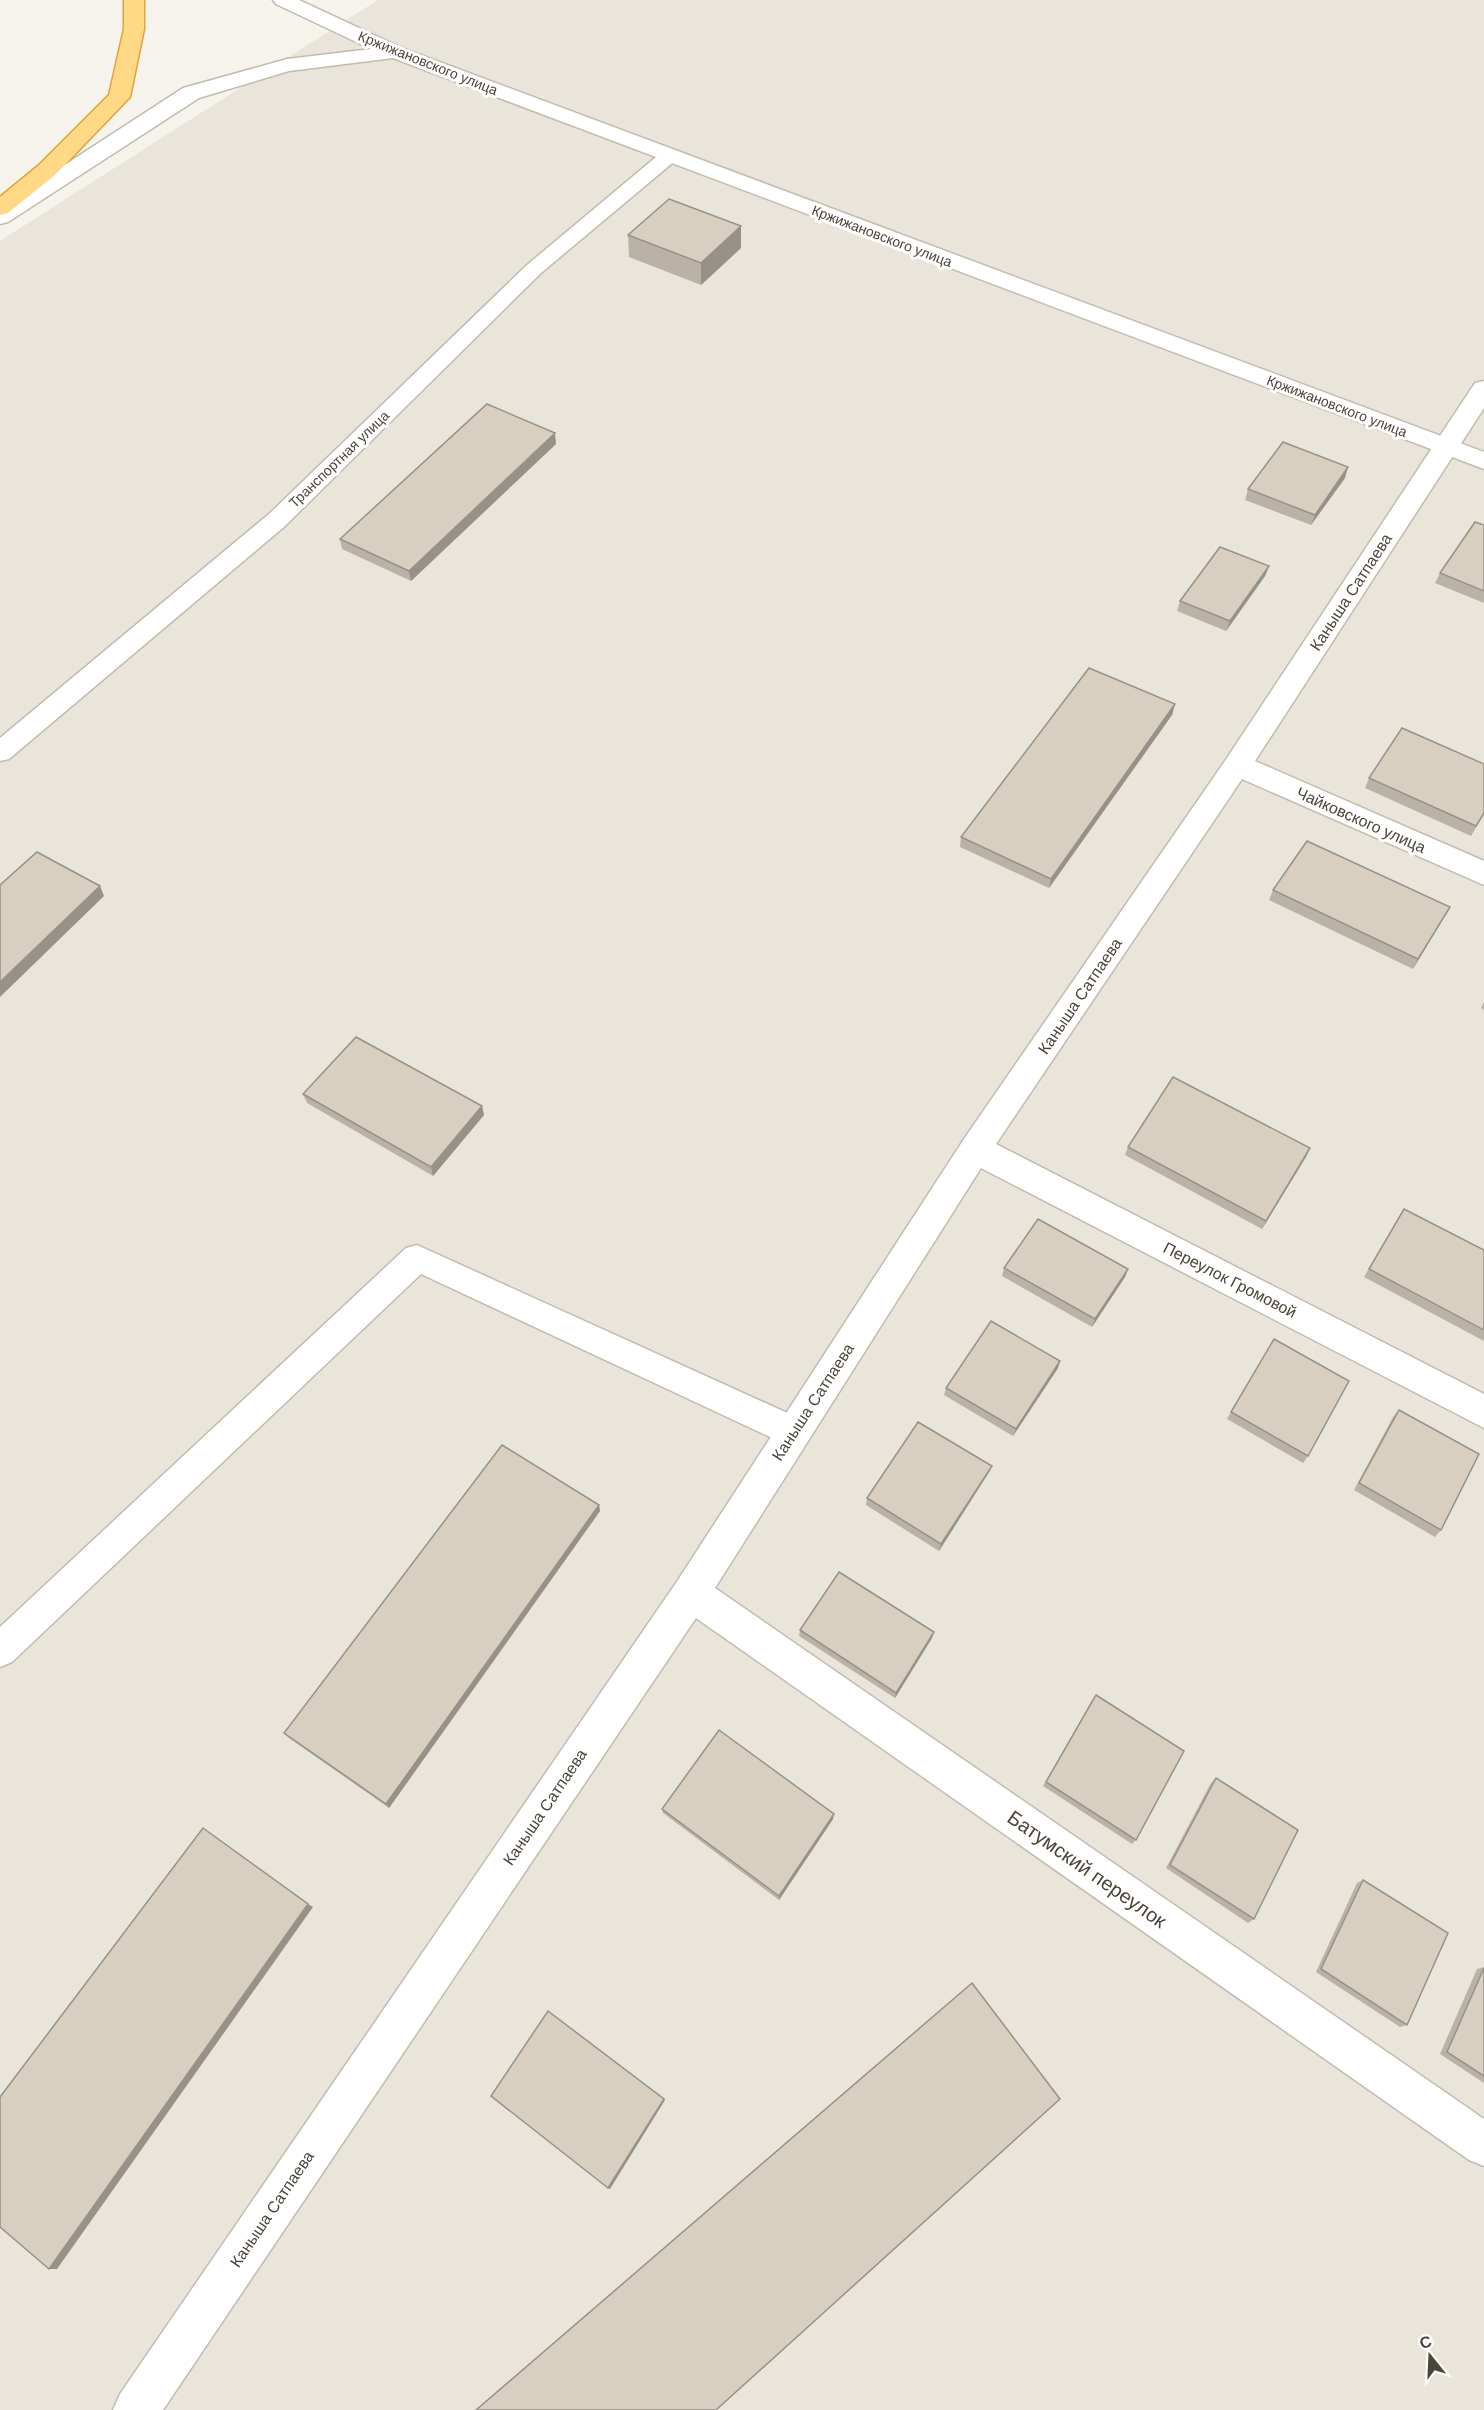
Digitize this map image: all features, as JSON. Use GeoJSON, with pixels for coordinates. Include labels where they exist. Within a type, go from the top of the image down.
{"type":"FeatureCollection","features":[{"type":"Feature","properties":{"kind":"highway"},"geometry":{"type":"LineString","coordinates":[[0,208],[47,170],[119,98],[134,29],[134,0]]}},
{"type":"Feature","properties":{"kind":"street","name":"Кржижановского улица"},"geometry":{"type":"LineString","coordinates":[[284,0],[395,52],[1484,461]]}},
{"type":"Feature","properties":{"kind":"street"},"geometry":{"type":"LineString","coordinates":[[0,217],[190,93],[287,65],[395,52]]}},
{"type":"Feature","properties":{"kind":"street","name":"Каныша Сатпаева"},"geometry":{"type":"LineString","coordinates":[[136,2410],[691,1593],[975,1149],[1237,765],[1484,389]]}},
{"type":"Feature","properties":{"kind":"street","name":"Чайковского улица"},"geometry":{"type":"LineString","coordinates":[[1237,765],[1484,874]]}},
{"type":"Feature","properties":{"kind":"street","name":"Переулок Громовой"},"geometry":{"type":"LineString","coordinates":[[975,1149],[1484,1412]]}},
{"type":"Feature","properties":{"kind":"street","name":"Батумский переулок"},"geometry":{"type":"LineString","coordinates":[[691,1593],[1484,2145]]}},
{"type":"Feature","properties":{"kind":"lane","name":"Транспортная улица"},"geometry":{"type":"LineString","coordinates":[[0,752],[277,520],[534,269],[669,156]]}},
{"type":"Feature","properties":{"kind":"lane"},"geometry":{"type":"LineString","coordinates":[[0,1650],[417,1258],[794,1432]]}},
{"type":"Feature","properties":{"kind":"shaded area"},"geometry":{"type":"Polygon","coordinates":[[[378,0],[1484,0],[1484,2410],[0,2410],[0,241],[378,0]]]}},
{"type":"Feature","properties":{"kind":"building"},"geometry":{"type":"Polygon","coordinates":[[[669,199],[741,226],[701,263],[628,235],[669,199]]]}},
{"type":"Feature","properties":{"kind":"building"},"geometry":{"type":"Polygon","coordinates":[[[487,404],[555,433],[409,571],[340,539],[487,404]]]}},
{"type":"Feature","properties":{"kind":"building"},"geometry":{"type":"Polygon","coordinates":[[[1283,442],[1348,467],[1315,515],[1248,489],[1283,442]]]}},
{"type":"Feature","properties":{"kind":"building"},"geometry":{"type":"Polygon","coordinates":[[[1475,522],[1484,525],[1484,591],[1440,573],[1475,522]]]}},
{"type":"Feature","properties":{"kind":"building"},"geometry":{"type":"Polygon","coordinates":[[[1220,547],[1269,566],[1230,621],[1180,601],[1220,547]]]}},
{"type":"Feature","properties":{"kind":"building"},"geometry":{"type":"Polygon","coordinates":[[[1089,668],[1175,704],[1051,879],[961,837],[1089,668]]]}},
{"type":"Feature","properties":{"kind":"building"},"geometry":{"type":"Polygon","coordinates":[[[1402,728],[1484,764],[1484,813],[1476,826],[1369,778],[1402,728]]]}},
{"type":"Feature","properties":{"kind":"building"},"geometry":{"type":"Polygon","coordinates":[[[1307,841],[1450,907],[1418,959],[1273,890],[1307,841]]]}},
{"type":"Feature","properties":{"kind":"building"},"geometry":{"type":"Polygon","coordinates":[[[37,852],[100,886],[0,982],[0,885],[37,852]]]}},
{"type":"Feature","properties":{"kind":"building"},"geometry":{"type":"Polygon","coordinates":[[[356,1037],[482,1106],[431,1167],[303,1094],[356,1037]]]}},
{"type":"Feature","properties":{"kind":"building"},"geometry":{"type":"Polygon","coordinates":[[[1173,1077],[1310,1148],[1266,1221],[1128,1147],[1173,1077]]]}},
{"type":"Feature","properties":{"kind":"building"},"geometry":{"type":"Polygon","coordinates":[[[1404,1209],[1484,1250],[1484,1330],[1369,1269],[1404,1209]]]}},
{"type":"Feature","properties":{"kind":"building"},"geometry":{"type":"Polygon","coordinates":[[[1038,1219],[1128,1269],[1095,1319],[1004,1268],[1038,1219]]]}},
{"type":"Feature","properties":{"kind":"building"},"geometry":{"type":"Polygon","coordinates":[[[991,1321],[1060,1361],[1016,1429],[946,1388],[991,1321]]]}},
{"type":"Feature","properties":{"kind":"building"},"geometry":{"type":"Polygon","coordinates":[[[1274,1339],[1349,1381],[1308,1456],[1231,1412],[1274,1339]]]}},
{"type":"Feature","properties":{"kind":"building"},"geometry":{"type":"Polygon","coordinates":[[[1399,1410],[1479,1454],[1441,1530],[1359,1483],[1399,1410]]]}},
{"type":"Feature","properties":{"kind":"building"},"geometry":{"type":"Polygon","coordinates":[[[918,1422],[992,1466],[941,1544],[867,1498],[918,1422]]]}},
{"type":"Feature","properties":{"kind":"building"},"geometry":{"type":"Polygon","coordinates":[[[502,1445],[599,1505],[386,1804],[284,1733],[502,1445]]]}},
{"type":"Feature","properties":{"kind":"building"},"geometry":{"type":"Polygon","coordinates":[[[839,1572],[934,1632],[896,1693],[800,1630],[839,1572]]]}},
{"type":"Feature","properties":{"kind":"building"},"geometry":{"type":"Polygon","coordinates":[[[1096,1695],[1184,1751],[1136,1840],[1046,1782],[1096,1695]]]}},
{"type":"Feature","properties":{"kind":"building"},"geometry":{"type":"Polygon","coordinates":[[[719,1730],[834,1814],[779,1896],[662,1809],[719,1730]]]}},
{"type":"Feature","properties":{"kind":"building"},"geometry":{"type":"Polygon","coordinates":[[[1216,1778],[1298,1830],[1254,1919],[1170,1865],[1216,1778]]]}},
{"type":"Feature","properties":{"kind":"building"},"geometry":{"type":"Polygon","coordinates":[[[203,1828],[308,1904],[49,2269],[0,2227],[0,2097],[203,1828]]]}},
{"type":"Feature","properties":{"kind":"building"},"geometry":{"type":"Polygon","coordinates":[[[1363,1880],[1448,1933],[1407,2025],[1321,1969],[1363,1880]]]}},
{"type":"Feature","properties":{"kind":"building"},"geometry":{"type":"Polygon","coordinates":[[[1484,1968],[1484,2076],[1447,2052],[1484,1968]]]}},
{"type":"Feature","properties":{"kind":"building"},"geometry":{"type":"Polygon","coordinates":[[[972,1983],[1060,2099],[716,2410],[476,2410],[972,1983]]]}},
{"type":"Feature","properties":{"kind":"building"},"geometry":{"type":"Polygon","coordinates":[[[548,2011],[664,2099],[608,2188],[491,2096],[548,2011]]]}}]}
